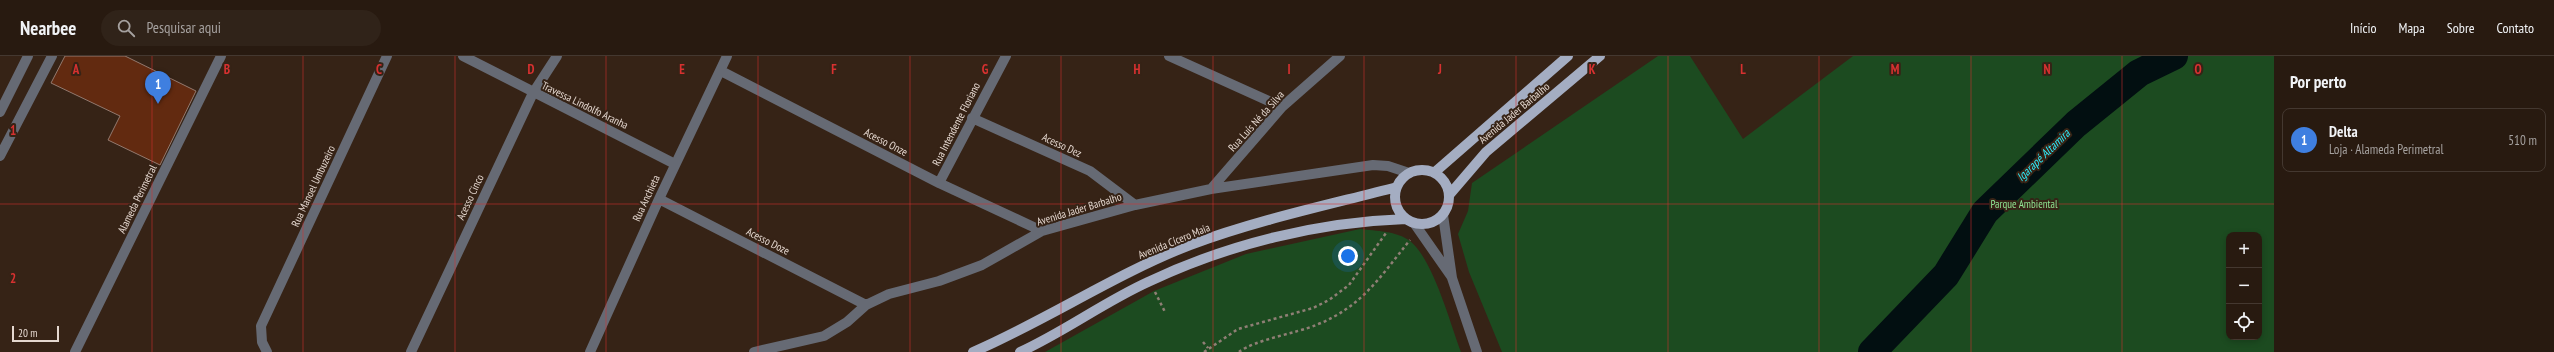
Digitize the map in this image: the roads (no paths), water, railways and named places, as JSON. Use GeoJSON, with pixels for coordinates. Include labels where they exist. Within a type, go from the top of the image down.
{"type":"FeatureCollection","features":[{"type":"Feature","properties":{"kind":"main road","name":"Avenida Jader Barbalho"},"geometry":{"type":"LineString","coordinates":[[1434,172],[1568,56]]}},
{"type":"Feature","properties":{"kind":"main road","name":"Avenida Jader Barbalho"},"geometry":{"type":"LineString","coordinates":[[1450,194],[1486,152],[1600,56]]}},
{"type":"Feature","properties":{"kind":"main road"},"geometry":{"type":"LineString","coordinates":[[1020,352],[1148,282],[1197,261],[1244,246],[1360,221],[1410,221],[1429,223],[1443,215],[1450,202],[1450,194],[1447,185],[1434,172],[1426,170],[1409,173],[1402,179],[1397,187],[1396,205],[1410,221]]}},
{"type":"Feature","properties":{"kind":"main road","name":"Avenida Cícero Maia"},"geometry":{"type":"LineString","coordinates":[[973,352],[1013,335],[1138,268],[1190,246],[1240,228],[1397,187]]}},
{"type":"Feature","properties":{"kind":"street"},"geometry":{"type":"LineString","coordinates":[[0,112],[28,56]]}},
{"type":"Feature","properties":{"kind":"street"},"geometry":{"type":"LineString","coordinates":[[0,156],[52,56]]}},
{"type":"Feature","properties":{"kind":"street","name":"Alameda Perimetral"},"geometry":{"type":"LineString","coordinates":[[75,352],[221,56]]}},
{"type":"Feature","properties":{"kind":"street","name":"Rua Manoel Umbuzeiro"},"geometry":{"type":"LineString","coordinates":[[267,352],[262,342],[261,326],[387,56]]}},
{"type":"Feature","properties":{"kind":"street","name":"Travessa Lindolfo Aranha"},"geometry":{"type":"LineString","coordinates":[[463,56],[675,164]]}},
{"type":"Feature","properties":{"kind":"street","name":"Acesso Cinco"},"geometry":{"type":"LineString","coordinates":[[411,352],[533,93],[557,56]]}},
{"type":"Feature","properties":{"kind":"street","name":"Rua Anchieta"},"geometry":{"type":"LineString","coordinates":[[590,352],[675,164],[727,56]]}},
{"type":"Feature","properties":{"kind":"street"},"geometry":{"type":"LineString","coordinates":[[1169,56],[1282,107]]}},
{"type":"Feature","properties":{"kind":"street","name":"Rua Luís Né da Silva"},"geometry":{"type":"LineString","coordinates":[[1211,190],[1282,107],[1340,56]]}},
{"type":"Feature","properties":{"kind":"street","name":"Rua Intendente Floriano"},"geometry":{"type":"LineString","coordinates":[[939,183],[1002,57]]}},
{"type":"Feature","properties":{"kind":"street","name":"Acesso Onze"},"geometry":{"type":"LineString","coordinates":[[721,71],[939,183],[1042,231]]}},
{"type":"Feature","properties":{"kind":"street","name":"Acesso Dez"},"geometry":{"type":"LineString","coordinates":[[972,118],[1090,171],[1135,205]]}},
{"type":"Feature","properties":{"kind":"street","name":"Avenida Jader Barbalho"},"geometry":{"type":"LineString","coordinates":[[754,352],[824,336],[847,322],[866,305],[889,294],[939,281],[982,265],[1042,231],[1135,205],[1211,190],[1373,165],[1388,166],[1409,173]]}},
{"type":"Feature","properties":{"kind":"street","name":"Acesso Doze"},"geometry":{"type":"LineString","coordinates":[[659,199],[866,305]]}},
{"type":"Feature","properties":{"kind":"street"},"geometry":{"type":"LineString","coordinates":[[1443,215],[1452,278],[1478,352]]}},
{"type":"Feature","properties":{"kind":"street"},"geometry":{"type":"LineString","coordinates":[[1410,221],[1452,278]]}},
{"type":"Feature","properties":{"kind":"waterway","name":"Igarapé Altamira"},"geometry":{"type":"LineString","coordinates":[[1872,352],[1946,275],[1985,212],[2076,124],[2139,73],[2174,56]]}},
{"type":"Feature","properties":{"kind":"place","name":"Delta"},"geometry":{"type":"Point","coordinates":[158,104]}},
{"type":"Feature","properties":{"kind":"park label","name":"Parque Ambiental"},"geometry":{"type":"Point","coordinates":[2024,204]}}]}
